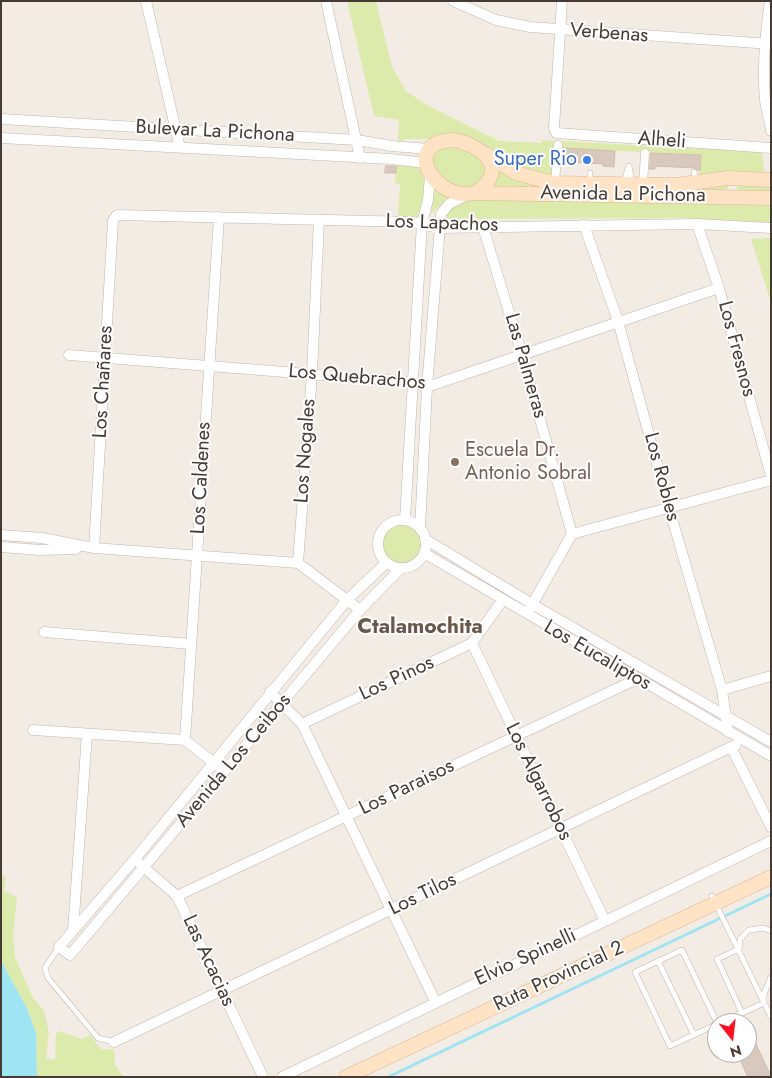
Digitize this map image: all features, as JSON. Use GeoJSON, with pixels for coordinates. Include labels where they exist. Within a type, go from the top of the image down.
{"type":"FeatureCollection","features":[{"type":"Feature","properties":{"kind":"main road"},"geometry":{"type":"LineString","coordinates":[[453,140],[469,144],[486,154],[490,163],[490,176],[482,188],[471,193],[453,192],[428,170],[429,149],[438,142],[453,140]]}},
{"type":"Feature","properties":{"kind":"main road","name":"Avenida La Pichona"},"geometry":{"type":"LineString","coordinates":[[486,154],[516,173],[590,178],[633,184],[695,177],[771,180]]}},
{"type":"Feature","properties":{"kind":"main road","name":"Avenida La Pichona"},"geometry":{"type":"LineString","coordinates":[[471,193],[771,198]]}},
{"type":"Feature","properties":{"kind":"main road"},"geometry":{"type":"LineString","coordinates":[[714,899],[771,867]]}},
{"type":"Feature","properties":{"kind":"main road","name":"Ruta Provincial 2"},"geometry":{"type":"LineString","coordinates":[[355,1075],[577,968],[714,899],[771,877]]}},
{"type":"Feature","properties":{"kind":"street"},"geometry":{"type":"LineString","coordinates":[[146,1],[180,148]]}},
{"type":"Feature","properties":{"kind":"street"},"geometry":{"type":"LineString","coordinates":[[326,1],[360,158]]}},
{"type":"Feature","properties":{"kind":"street","name":"Verbenas"},"geometry":{"type":"LineString","coordinates":[[452,1],[496,20],[560,30],[767,44]]}},
{"type":"Feature","properties":{"kind":"street"},"geometry":{"type":"LineString","coordinates":[[560,30],[562,1]]}},
{"type":"Feature","properties":{"kind":"street"},"geometry":{"type":"LineString","coordinates":[[770,1],[767,44],[768,102],[771,131]]}},
{"type":"Feature","properties":{"kind":"street","name":"Alheli"},"geometry":{"type":"LineString","coordinates":[[560,30],[555,130],[559,134],[771,148]]}},
{"type":"Feature","properties":{"kind":"street","name":"Bulevar La Pichona"},"geometry":{"type":"LineString","coordinates":[[1,119],[176,131],[357,140],[392,146],[429,149]]}},
{"type":"Feature","properties":{"kind":"street","name":"Bulevar La Pichona"},"geometry":{"type":"LineString","coordinates":[[1,138],[360,158],[428,170]]}},
{"type":"Feature","properties":{"kind":"street"},"geometry":{"type":"LineString","coordinates":[[557,175],[558,145]]}},
{"type":"Feature","properties":{"kind":"street"},"geometry":{"type":"LineString","coordinates":[[633,184],[645,153]]}},
{"type":"Feature","properties":{"kind":"street"},"geometry":{"type":"LineString","coordinates":[[405,520],[422,223],[428,200],[428,170]]}},
{"type":"Feature","properties":{"kind":"street"},"geometry":{"type":"LineString","coordinates":[[737,197],[732,186],[738,178]]}},
{"type":"Feature","properties":{"kind":"street"},"geometry":{"type":"LineString","coordinates":[[420,529],[405,520],[392,522],[386,526],[378,538],[378,551],[386,563],[401,568],[415,564],[424,553],[425,539],[420,529],[427,387],[439,228],[443,209],[471,193]]}},
{"type":"Feature","properties":{"kind":"street","name":"Los Lapachos"},"geometry":{"type":"LineString","coordinates":[[114,216],[120,214],[422,223],[439,228],[697,224],[771,228]]}},
{"type":"Feature","properties":{"kind":"street","name":"Los Chañares"},"geometry":{"type":"LineString","coordinates":[[94,548],[114,216]]}},
{"type":"Feature","properties":{"kind":"street","name":"Los Caldenes"},"geometry":{"type":"LineString","coordinates":[[185,740],[219,217]]}},
{"type":"Feature","properties":{"kind":"street","name":"Los Nogales"},"geometry":{"type":"LineString","coordinates":[[298,563],[312,374],[320,220]]}},
{"type":"Feature","properties":{"kind":"street","name":"Los Fresnos"},"geometry":{"type":"LineString","coordinates":[[697,224],[719,288],[771,478]]}},
{"type":"Feature","properties":{"kind":"street","name":"Los Robles"},"geometry":{"type":"LineString","coordinates":[[584,225],[618,321],[669,508],[722,690],[728,732]]}},
{"type":"Feature","properties":{"kind":"street","name":"Las Palmeras"},"geometry":{"type":"LineString","coordinates":[[483,227],[522,356],[572,534]]}},
{"type":"Feature","properties":{"kind":"street","name":"Los Quebrachos"},"geometry":{"type":"LineString","coordinates":[[68,355],[412,382],[427,387],[719,288]]}},
{"type":"Feature","properties":{"kind":"street"},"geometry":{"type":"LineString","coordinates":[[527,615],[572,534],[771,478]]}},
{"type":"Feature","properties":{"kind":"street"},"geometry":{"type":"LineString","coordinates":[[1,535],[42,538],[94,548],[298,563],[360,610]]}},
{"type":"Feature","properties":{"kind":"street","name":"Los Eucaliptos"},"geometry":{"type":"LineString","coordinates":[[425,539],[532,604],[771,742]]}},
{"type":"Feature","properties":{"kind":"street"},"geometry":{"type":"LineString","coordinates":[[1,547],[40,550],[94,548]]}},
{"type":"Feature","properties":{"kind":"street","name":"Los Eucaliptos"},"geometry":{"type":"LineString","coordinates":[[424,553],[502,601],[771,756]]}},
{"type":"Feature","properties":{"kind":"street","name":"Avenida Los Ceibos"},"geometry":{"type":"LineString","coordinates":[[386,563],[347,600],[212,762],[134,860],[59,947],[70,955],[146,867],[360,610],[401,568]]}},
{"type":"Feature","properties":{"kind":"street","name":"Los Pinos"},"geometry":{"type":"LineString","coordinates":[[302,724],[472,643],[502,601]]}},
{"type":"Feature","properties":{"kind":"street"},"geometry":{"type":"LineString","coordinates":[[44,632],[191,644]]}},
{"type":"Feature","properties":{"kind":"street","name":"Los Algarrobos"},"geometry":{"type":"LineString","coordinates":[[472,643],[605,920]]}},
{"type":"Feature","properties":{"kind":"street"},"geometry":{"type":"LineString","coordinates":[[722,690],[771,676]]}},
{"type":"Feature","properties":{"kind":"street","name":"Los Paraisos"},"geometry":{"type":"LineString","coordinates":[[177,896],[637,679]]}},
{"type":"Feature","properties":{"kind":"street"},"geometry":{"type":"LineString","coordinates":[[270,692],[302,724],[435,1001]]}},
{"type":"Feature","properties":{"kind":"street"},"geometry":{"type":"LineString","coordinates":[[33,730],[185,740],[224,772]]}},
{"type":"Feature","properties":{"kind":"street"},"geometry":{"type":"LineString","coordinates":[[756,733],[732,747],[771,827]]}},
{"type":"Feature","properties":{"kind":"street"},"geometry":{"type":"LineString","coordinates":[[73,931],[87,734]]}},
{"type":"Feature","properties":{"kind":"street","name":"Los Tilos"},"geometry":{"type":"LineString","coordinates":[[114,1042],[732,747]]}},
{"type":"Feature","properties":{"kind":"street","name":"Elvio Spinelli"},"geometry":{"type":"LineString","coordinates":[[282,1077],[435,1001],[771,841]]}},
{"type":"Feature","properties":{"kind":"street","name":"Las Acacias"},"geometry":{"type":"LineString","coordinates":[[134,860],[146,867],[177,896],[263,1077]]}},
{"type":"Feature","properties":{"kind":"lane"},"geometry":{"type":"LineString","coordinates":[[714,899],[771,1017]]}},
{"type":"Feature","properties":{"kind":"lane"},"geometry":{"type":"LineString","coordinates":[[739,949],[740,939],[749,930],[764,928],[771,931]]}},
{"type":"Feature","properties":{"kind":"lane"},"geometry":{"type":"LineString","coordinates":[[59,947],[45,968],[48,978],[98,1038],[114,1042]]}},
{"type":"Feature","properties":{"kind":"lane"},"geometry":{"type":"LineString","coordinates":[[739,949],[717,959],[742,1013],[764,1003]]}},
{"type":"Feature","properties":{"kind":"lane"},"geometry":{"type":"LineString","coordinates":[[707,1029],[670,1046],[635,972],[682,950],[713,1013]]}},
{"type":"Feature","properties":{"kind":"lane"},"geometry":{"type":"LineString","coordinates":[[658,961],[694,1035]]}},
{"type":"Feature","properties":{"kind":"lane"},"geometry":{"type":"LineString","coordinates":[[764,1003],[764,994],[771,977]]}},
{"type":"Feature","properties":{"kind":"green space"},"geometry":{"type":"Polygon","coordinates":[[[347,1],[376,1],[392,67],[406,91],[425,104],[499,141],[542,143],[542,140],[762,152],[764,170],[761,173],[699,176],[700,155],[560,148],[553,166],[551,178],[443,136],[426,139],[405,139],[398,143],[399,120],[374,116],[347,1]]]}},
{"type":"Feature","properties":{"kind":"green space"},"geometry":{"type":"Polygon","coordinates":[[[452,145],[481,156],[487,171],[478,186],[469,188],[446,184],[431,161],[437,148],[452,145]]]}},
{"type":"Feature","properties":{"kind":"green space"},"geometry":{"type":"Polygon","coordinates":[[[396,164],[418,167],[422,173],[425,192],[417,217],[398,217],[400,184],[395,183],[396,164]]]}},
{"type":"Feature","properties":{"kind":"green space"},"geometry":{"type":"Polygon","coordinates":[[[497,168],[551,188],[487,189],[497,168]]]}},
{"type":"Feature","properties":{"kind":"green space"},"geometry":{"type":"Polygon","coordinates":[[[729,183],[727,191],[678,189],[729,183]]]}},
{"type":"Feature","properties":{"kind":"green space"},"geometry":{"type":"Polygon","coordinates":[[[738,185],[771,186],[771,191],[736,191],[738,185]]]}},
{"type":"Feature","properties":{"kind":"green space"},"geometry":{"type":"Polygon","coordinates":[[[435,187],[450,196],[431,214],[435,187]]]}},
{"type":"Feature","properties":{"kind":"green space"},"geometry":{"type":"Polygon","coordinates":[[[476,199],[771,203],[771,223],[685,218],[447,219],[446,217],[448,211],[453,206],[460,203],[476,199]]]}},
{"type":"Feature","properties":{"kind":"green space"},"geometry":{"type":"Polygon","coordinates":[[[771,238],[771,303],[751,239],[771,238]]]}},
{"type":"Feature","properties":{"kind":"green space"},"geometry":{"type":"Polygon","coordinates":[[[397,520],[407,520],[419,527],[426,539],[426,549],[419,561],[407,568],[397,568],[389,564],[382,557],[378,549],[378,539],[382,531],[389,524],[397,520]]]}},
{"type":"Feature","properties":{"kind":"green space"},"geometry":{"type":"Polygon","coordinates":[[[1,875],[6,877],[4,891],[17,897],[13,935],[15,957],[32,996],[44,1011],[49,1033],[46,1058],[55,1060],[56,1034],[59,1031],[82,1039],[90,1035],[101,1049],[114,1049],[115,1065],[124,1077],[37,1077],[36,1033],[27,1008],[1,961],[1,875]]]}},
{"type":"Feature","properties":{"kind":"water"},"geometry":{"type":"Polygon","coordinates":[[[1,961],[27,1008],[36,1033],[37,1077],[1,1077],[1,961]]]}},
{"type":"Feature","properties":{"kind":"building"},"geometry":{"type":"Polygon","coordinates":[[[563,148],[615,151],[614,167],[603,166],[603,164],[570,162],[570,165],[562,164],[563,148]]]}},
{"type":"Feature","properties":{"kind":"building"},"geometry":{"type":"Polygon","coordinates":[[[651,153],[701,155],[700,171],[694,168],[655,166],[655,169],[650,169],[651,153]]]}},
{"type":"Feature","properties":{"kind":"building"},"geometry":{"type":"Polygon","coordinates":[[[386,166],[396,166],[396,173],[385,173],[386,166]]]}},
{"type":"Feature","properties":{"kind":"building"},"geometry":{"type":"Polygon","coordinates":[[[757,1046],[771,1077],[748,1077],[742,1063],[757,1063],[757,1046]]]}},
{"type":"Feature","properties":{"kind":"waterway"},"geometry":{"type":"LineString","coordinates":[[388,1077],[771,894]]}},
{"type":"Feature","properties":{"kind":"place","name":"Super Rio"},"geometry":{"type":"Point","coordinates":[587,160]}},
{"type":"Feature","properties":{"kind":"place","name":"Escuela Dr. Antonio Sobral"},"geometry":{"type":"Point","coordinates":[455,462]}},
{"type":"Feature","properties":{"kind":"district","name":"Ctalamochita"},"geometry":{"type":"Point","coordinates":[420,628]}}]}
